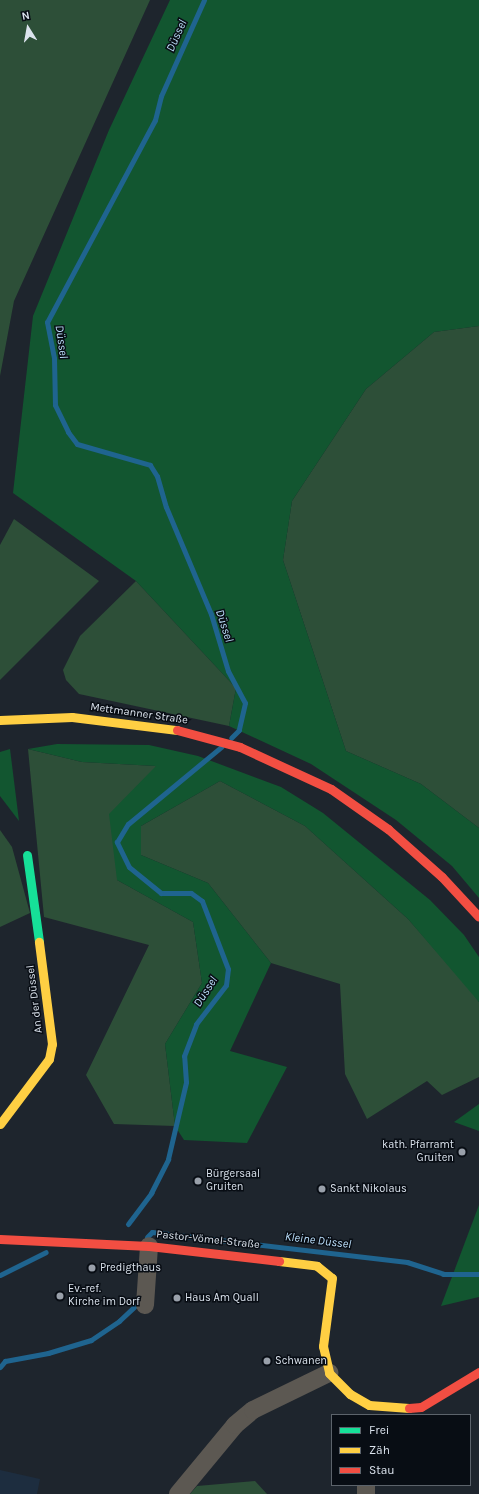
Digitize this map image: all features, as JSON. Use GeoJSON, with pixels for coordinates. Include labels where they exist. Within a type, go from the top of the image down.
{"type":"FeatureCollection","features":[{"type":"Feature","properties":{"kind":"street","name":"Mettmanner Straße"},"geometry":{"type":"LineString","coordinates":[[0,720],[72,717],[174,729],[240,747],[284,765],[360,808],[415,851],[479,917]]}},
{"type":"Feature","properties":{"kind":"street","name":"An der Düssel"},"geometry":{"type":"LineString","coordinates":[[0,1124],[49,1059],[52,1044],[27,855]]}},
{"type":"Feature","properties":{"kind":"street","name":"Pastor-Vömel-Straße"},"geometry":{"type":"LineString","coordinates":[[0,1239],[149,1246],[304,1264],[326,1270],[332,1278],[333,1288],[323,1346],[329,1373]]}},
{"type":"Feature","properties":{"kind":"street"},"geometry":{"type":"LineString","coordinates":[[146,1305],[149,1246]]}},
{"type":"Feature","properties":{"kind":"street"},"geometry":{"type":"LineString","coordinates":[[178,1494],[235,1425],[253,1410],[329,1373],[368,1410],[421,1407],[479,1372]]}},
{"type":"Feature","properties":{"kind":"shaded area"},"geometry":{"type":"Polygon","coordinates":[[[0,1470],[40,1479],[37,1494],[0,1494],[0,1470]]]}},
{"type":"Feature","properties":{"kind":"green space"},"geometry":{"type":"Polygon","coordinates":[[[0,0],[150,0],[14,301],[0,376],[0,0]]]}},
{"type":"Feature","properties":{"kind":"green space"},"geometry":{"type":"Polygon","coordinates":[[[170,0],[479,0],[479,326],[434,332],[366,389],[292,501],[283,560],[346,751],[421,784],[479,828],[479,898],[452,866],[396,820],[311,764],[229,726],[236,688],[136,581],[13,493],[33,316],[109,130],[170,0]]]}},
{"type":"Feature","properties":{"kind":"green space"},"geometry":{"type":"Polygon","coordinates":[[[479,326],[479,828],[421,784],[346,751],[283,560],[292,501],[366,389],[434,332],[479,326]]]}},
{"type":"Feature","properties":{"kind":"green space"},"geometry":{"type":"Polygon","coordinates":[[[14,519],[99,581],[0,680],[0,545],[14,519]]]}},
{"type":"Feature","properties":{"kind":"green space"},"geometry":{"type":"Polygon","coordinates":[[[136,581],[236,688],[229,726],[79,694],[66,680],[63,670],[80,636],[136,581]]]}},
{"type":"Feature","properties":{"kind":"green space"},"geometry":{"type":"Polygon","coordinates":[[[57,744],[149,745],[198,756],[281,787],[323,813],[430,900],[464,935],[479,957],[479,1002],[408,919],[305,826],[220,781],[141,826],[141,855],[208,883],[271,963],[230,1051],[287,1067],[247,1143],[184,1140],[175,1126],[165,1044],[202,983],[193,922],[117,880],[109,814],[156,766],[82,762],[28,749],[57,744]]]}},
{"type":"Feature","properties":{"kind":"green space"},"geometry":{"type":"Polygon","coordinates":[[[10,749],[19,821],[0,796],[0,752],[10,749]]]}},
{"type":"Feature","properties":{"kind":"green space"},"geometry":{"type":"Polygon","coordinates":[[[28,749],[82,762],[156,766],[117,880],[193,922],[202,983],[165,1044],[175,1126],[114,1124],[86,1075],[149,945],[44,917],[28,749]]]}},
{"type":"Feature","properties":{"kind":"green space"},"geometry":{"type":"Polygon","coordinates":[[[220,781],[305,826],[408,919],[474,994],[479,1002],[479,1077],[442,1095],[427,1081],[367,1119],[345,1074],[340,984],[271,963],[208,883],[141,855],[141,826],[220,781]]]}},
{"type":"Feature","properties":{"kind":"green space"},"geometry":{"type":"Polygon","coordinates":[[[0,830],[12,847],[30,913],[0,927],[0,830]]]}},
{"type":"Feature","properties":{"kind":"green space"},"geometry":{"type":"Polygon","coordinates":[[[479,1104],[479,1131],[454,1122],[479,1104]]]}},
{"type":"Feature","properties":{"kind":"green space"},"geometry":{"type":"Polygon","coordinates":[[[479,1205],[479,1297],[441,1306],[479,1205]]]}},
{"type":"Feature","properties":{"kind":"green space"},"geometry":{"type":"Polygon","coordinates":[[[255,1481],[267,1494],[190,1494],[197,1486],[255,1481]]]}},
{"type":"Feature","properties":{"kind":"waterway","name":"Düssel"},"geometry":{"type":"LineString","coordinates":[[204,0],[161,96],[155,120],[47,322],[54,358],[55,405],[68,432],[77,444],[150,465],[157,476],[166,507],[211,614],[228,671],[245,703],[239,730],[231,738]]}},
{"type":"Feature","properties":{"kind":"waterway","name":"Düssel"},"geometry":{"type":"LineString","coordinates":[[128,1224],[151,1193],[168,1159],[186,1082],[184,1056],[196,1024],[226,985],[228,969],[202,901],[191,893],[161,893],[129,867],[117,842],[128,824],[221,747]]}},
{"type":"Feature","properties":{"kind":"waterway","name":"Kleine Düssel"},"geometry":{"type":"LineString","coordinates":[[147,1237],[152,1232],[407,1262],[443,1274],[479,1274]]}},
{"type":"Feature","properties":{"kind":"waterway","name":"Düssel"},"geometry":{"type":"LineString","coordinates":[[0,1275],[46,1252]]}},
{"type":"Feature","properties":{"kind":"waterway","name":"Kleine Düssel"},"geometry":{"type":"LineString","coordinates":[[0,1367],[5,1361],[48,1353],[91,1340],[119,1321],[134,1307]]}},
{"type":"Feature","properties":{"kind":"traffic: fast"},"geometry":{"type":"LineString","coordinates":[[27,855],[39,942]]}},
{"type":"Feature","properties":{"kind":"traffic: slow"},"geometry":{"type":"LineString","coordinates":[[0,720],[72,717],[177,730]]}},
{"type":"Feature","properties":{"kind":"traffic: slow"},"geometry":{"type":"LineString","coordinates":[[0,1124],[49,1059],[52,1044],[39,942]]}},
{"type":"Feature","properties":{"kind":"traffic: slow"},"geometry":{"type":"LineString","coordinates":[[279,1261],[317,1266],[332,1278],[323,1346],[329,1373],[350,1394],[369,1405],[409,1408]]}},
{"type":"Feature","properties":{"kind":"traffic: jam"},"geometry":{"type":"LineString","coordinates":[[177,730],[240,747],[331,789],[388,829],[442,877],[479,917]]}},
{"type":"Feature","properties":{"kind":"traffic: jam"},"geometry":{"type":"LineString","coordinates":[[0,1239],[149,1246],[279,1261]]}},
{"type":"Feature","properties":{"kind":"traffic: jam"},"geometry":{"type":"LineString","coordinates":[[409,1408],[421,1407],[479,1372]]}},
{"type":"Feature","properties":{"kind":"place","name":"kath. Pfarramt Gruiten"},"geometry":{"type":"Point","coordinates":[462,1152]}},
{"type":"Feature","properties":{"kind":"place","name":"Bürgersaal Gruiten"},"geometry":{"type":"Point","coordinates":[198,1181]}},
{"type":"Feature","properties":{"kind":"place","name":"Sankt Nikolaus"},"geometry":{"type":"Point","coordinates":[322,1189]}},
{"type":"Feature","properties":{"kind":"place","name":"Predigthaus"},"geometry":{"type":"Point","coordinates":[92,1268]}},
{"type":"Feature","properties":{"kind":"place","name":"Ev.-ref. Kirche im Dorf"},"geometry":{"type":"Point","coordinates":[60,1296]}},
{"type":"Feature","properties":{"kind":"place","name":"Haus Am Quall"},"geometry":{"type":"Point","coordinates":[177,1298]}},
{"type":"Feature","properties":{"kind":"place","name":"Schwanen"},"geometry":{"type":"Point","coordinates":[267,1361]}}]}
